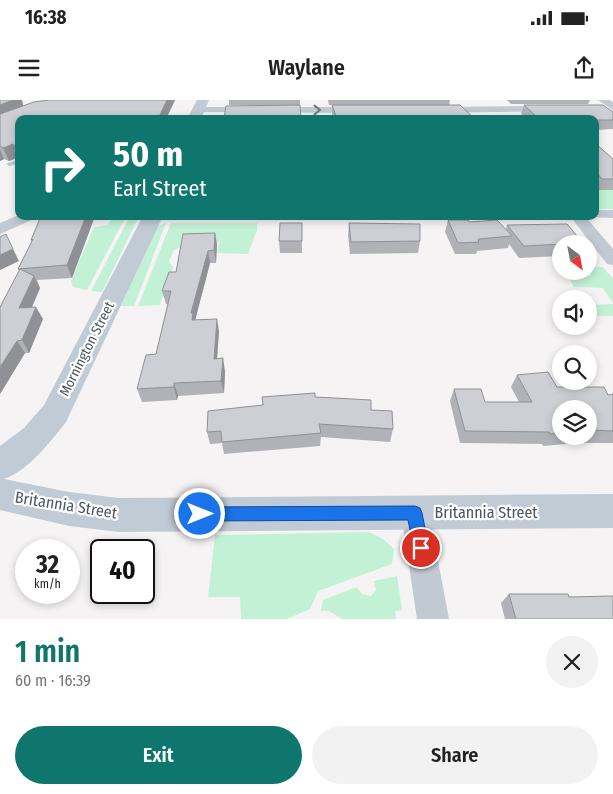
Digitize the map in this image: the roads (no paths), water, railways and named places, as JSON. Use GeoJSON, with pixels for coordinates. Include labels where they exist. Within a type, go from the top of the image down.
{"type":"FeatureCollection","features":[{"type":"Feature","properties":{"kind":"street"},"geometry":{"type":"LineString","coordinates":[[603,100],[613,108]]}},
{"type":"Feature","properties":{"kind":"street"},"geometry":{"type":"LineString","coordinates":[[596,109],[613,108]]}},
{"type":"Feature","properties":{"kind":"street"},"geometry":{"type":"LineString","coordinates":[[428,110],[561,109]]}},
{"type":"Feature","properties":{"kind":"street"},"geometry":{"type":"LineString","coordinates":[[198,110],[372,110]]}},
{"type":"Feature","properties":{"kind":"street"},"geometry":{"type":"LineString","coordinates":[[490,110],[494,115]]}},
{"type":"Feature","properties":{"kind":"street"},"geometry":{"type":"LineString","coordinates":[[599,214],[613,214]]}},
{"type":"Feature","properties":{"kind":"street"},"geometry":{"type":"LineString","coordinates":[[0,229],[20,220]]}},
{"type":"Feature","properties":{"kind":"street","name":"Mornington Street"},"geometry":{"type":"LineString","coordinates":[[0,466],[35,436],[55,413],[150,220]]}},
{"type":"Feature","properties":{"kind":"street"},"geometry":{"type":"LineString","coordinates":[[580,220],[613,260]]}},
{"type":"Feature","properties":{"kind":"street","name":"Britannia Street"},"geometry":{"type":"LineString","coordinates":[[0,494],[68,509],[119,515],[613,511]]}},
{"type":"Feature","properties":{"kind":"street"},"geometry":{"type":"LineString","coordinates":[[415,513],[433,619]]}},
{"type":"Feature","properties":{"kind":"lane"},"geometry":{"type":"LineString","coordinates":[[9,164],[15,162]]}}]}
